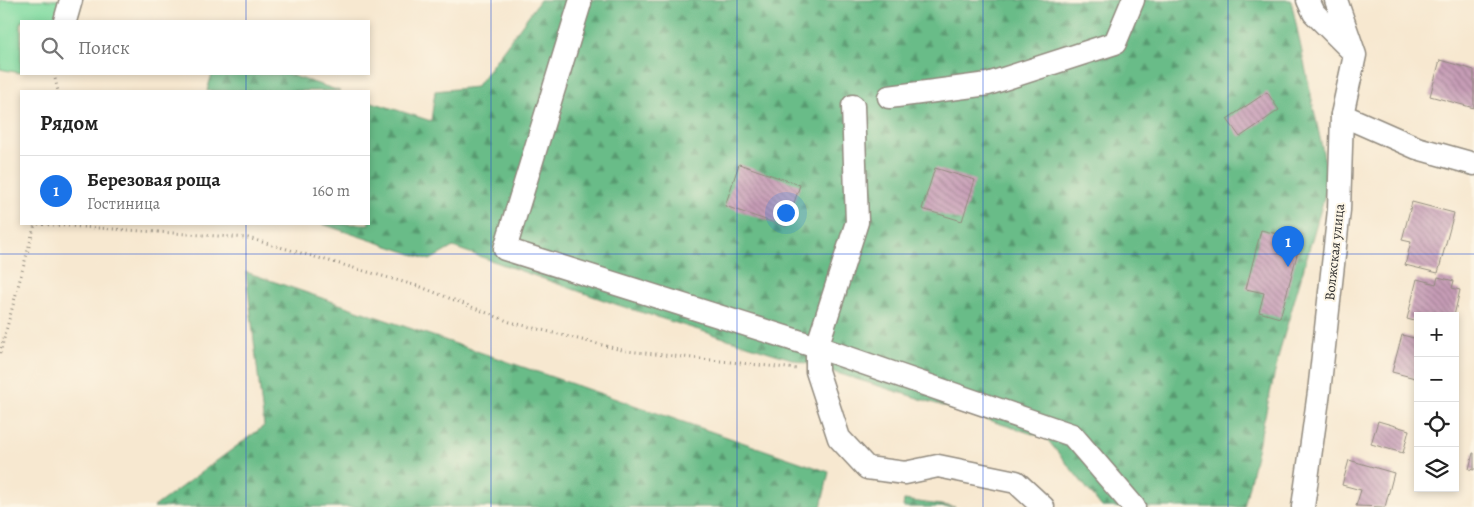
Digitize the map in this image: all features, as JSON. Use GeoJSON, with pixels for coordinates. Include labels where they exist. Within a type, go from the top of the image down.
{"type":"FeatureCollection","features":[{"type":"Feature","properties":{"kind":"street"},"geometry":{"type":"LineString","coordinates":[[65,20],[71,0]]}},
{"type":"Feature","properties":{"kind":"street"},"geometry":{"type":"LineString","coordinates":[[889,97],[988,84],[1115,43],[1133,0]]}},
{"type":"Feature","properties":{"kind":"street"},"geometry":{"type":"LineString","coordinates":[[1308,0],[1314,13],[1356,55]]}},
{"type":"Feature","properties":{"kind":"street"},"geometry":{"type":"LineString","coordinates":[[1336,0],[1356,55]]}},
{"type":"Feature","properties":{"kind":"street"},"geometry":{"type":"LineString","coordinates":[[580,3],[505,250],[817,348],[1072,435],[1134,507]]}},
{"type":"Feature","properties":{"kind":"street","name":"Волжская улица"},"geometry":{"type":"LineString","coordinates":[[1303,507],[1319,392],[1339,210],[1342,116],[1356,55]]}},
{"type":"Feature","properties":{"kind":"street"},"geometry":{"type":"LineString","coordinates":[[853,106],[857,222],[817,348],[817,371],[840,438],[867,468],[905,473],[938,466],[1016,482],[1043,507]]}},
{"type":"Feature","properties":{"kind":"street"},"geometry":{"type":"LineString","coordinates":[[1342,116],[1417,148],[1474,164]]}},
{"type":"Feature","properties":{"kind":"path"},"geometry":{"type":"LineString","coordinates":[[54,75],[58,90]]}},
{"type":"Feature","properties":{"kind":"path"},"geometry":{"type":"LineString","coordinates":[[0,353],[37,225]]}},
{"type":"Feature","properties":{"kind":"path"},"geometry":{"type":"LineString","coordinates":[[52,225],[248,238],[421,286],[510,322],[626,351],[817,371]]}},
{"type":"Feature","properties":{"kind":"green space"},"geometry":{"type":"Polygon","coordinates":[[[0,0],[60,0],[56,20],[20,20],[20,73],[0,69],[0,0]]]}},
{"type":"Feature","properties":{"kind":"green space"},"geometry":{"type":"Polygon","coordinates":[[[540,0],[1291,0],[1329,181],[1281,346],[1244,507],[1102,507],[1046,438],[618,305],[453,247],[430,260],[325,225],[370,225],[370,101],[431,121],[435,91],[476,87],[540,0]]]}},
{"type":"Feature","properties":{"kind":"green space"},"geometry":{"type":"Polygon","coordinates":[[[212,75],[290,75],[337,90],[207,90],[212,75]]]}},
{"type":"Feature","properties":{"kind":"green space"},"geometry":{"type":"Polygon","coordinates":[[[246,272],[829,472],[821,507],[154,507],[264,426],[246,272]]]}},
{"type":"Feature","properties":{"kind":"green space"},"geometry":{"type":"Polygon","coordinates":[[[904,500],[955,507],[903,507],[904,500]]]}},
{"type":"Feature","properties":{"kind":"building"},"geometry":{"type":"Polygon","coordinates":[[[1440,60],[1474,70],[1474,108],[1430,96],[1440,60]]]}},
{"type":"Feature","properties":{"kind":"building"},"geometry":{"type":"Polygon","coordinates":[[[1267,92],[1279,110],[1240,137],[1227,119],[1267,92]]]}},
{"type":"Feature","properties":{"kind":"building"},"geometry":{"type":"Polygon","coordinates":[[[739,164],[800,185],[786,227],[725,206],[739,164]]]}},
{"type":"Feature","properties":{"kind":"building"},"geometry":{"type":"Polygon","coordinates":[[[935,168],[975,180],[962,221],[922,209],[935,168]]]}},
{"type":"Feature","properties":{"kind":"building"},"geometry":{"type":"Polygon","coordinates":[[[1412,202],[1454,213],[1438,273],[1405,265],[1411,242],[1402,240],[1412,202]]]}},
{"type":"Feature","properties":{"kind":"building"},"geometry":{"type":"Polygon","coordinates":[[[1261,230],[1301,240],[1280,318],[1259,312],[1264,293],[1246,289],[1261,230]]]}},
{"type":"Feature","properties":{"kind":"building"},"geometry":{"type":"Polygon","coordinates":[[[1438,277],[1454,281],[1452,288],[1460,290],[1455,312],[1414,312],[1414,321],[1407,319],[1417,279],[1436,284],[1438,277]]]}},
{"type":"Feature","properties":{"kind":"building"},"geometry":{"type":"Polygon","coordinates":[[[1402,335],[1414,338],[1414,378],[1392,372],[1402,335]]]}},
{"type":"Feature","properties":{"kind":"building"},"geometry":{"type":"Polygon","coordinates":[[[1378,421],[1409,430],[1403,453],[1371,444],[1378,421]]]}},
{"type":"Feature","properties":{"kind":"building"},"geometry":{"type":"Polygon","coordinates":[[[1474,453],[1474,470],[1469,469],[1474,453]]]}},
{"type":"Feature","properties":{"kind":"building"},"geometry":{"type":"Polygon","coordinates":[[[1349,460],[1394,473],[1385,507],[1356,506],[1361,490],[1342,485],[1349,460]]]}},
{"type":"Feature","properties":{"kind":"place","name":"Березовая роща"},"geometry":{"type":"Point","coordinates":[1288,267]}}]}
